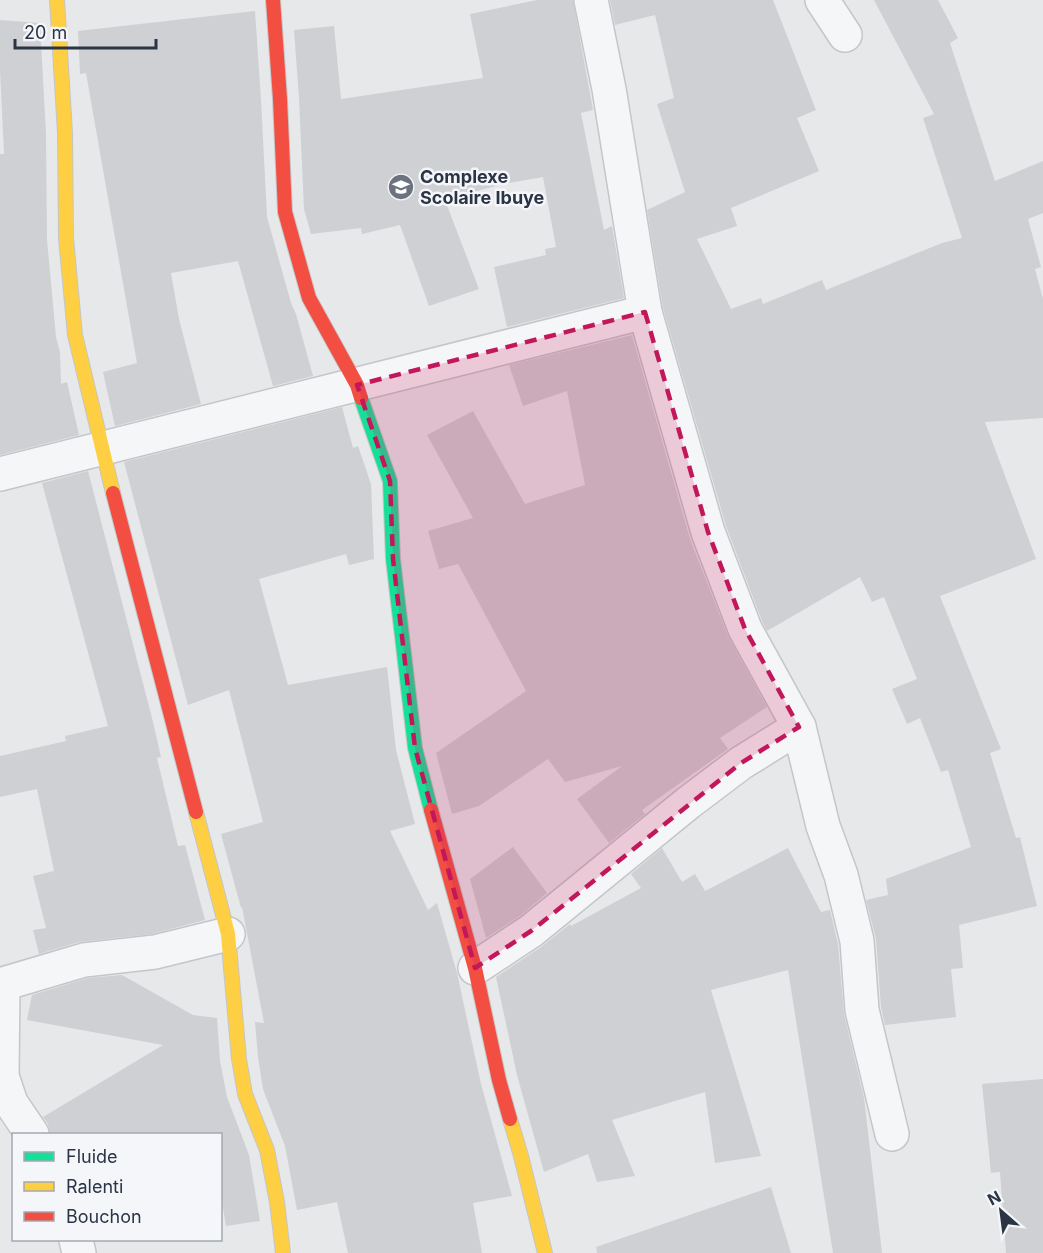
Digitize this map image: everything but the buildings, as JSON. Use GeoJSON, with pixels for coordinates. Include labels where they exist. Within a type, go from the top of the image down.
{"type":"FeatureCollection","features":[{"type":"Feature","properties":{"kind":"street"},"geometry":{"type":"LineString","coordinates":[[57,0],[65,133],[66,238],[75,335],[101,448],[228,934],[238,1059],[245,1094],[267,1150],[277,1202],[283,1253]]}},
{"type":"Feature","properties":{"kind":"street"},"geometry":{"type":"LineString","coordinates":[[273,0],[285,212],[309,298],[357,385],[390,481],[393,559],[415,748],[475,968],[499,1080],[545,1253]]}},
{"type":"Feature","properties":{"kind":"street"},"geometry":{"type":"LineString","coordinates":[[591,0],[609,89],[645,312],[708,531],[745,629],[799,727],[823,826],[841,876],[857,941],[862,1010],[892,1134]]}},
{"type":"Feature","properties":{"kind":"street"},"geometry":{"type":"LineString","coordinates":[[822,0],[845,35]]}},
{"type":"Feature","properties":{"kind":"street"},"geometry":{"type":"LineString","coordinates":[[0,474],[645,312]]}},
{"type":"Feature","properties":{"kind":"street"},"geometry":{"type":"LineString","coordinates":[[475,968],[531,930],[741,763],[799,727]]}},
{"type":"Feature","properties":{"kind":"street"},"geometry":{"type":"LineString","coordinates":[[31,1133],[11,1103],[2,1076],[1,981],[84,960],[155,952],[228,934]]}},
{"type":"Feature","properties":{"kind":"highlighted area"},"geometry":{"type":"Polygon","coordinates":[[[645,312],[708,532],[745,629],[799,727],[741,763],[531,931],[475,968],[415,748],[393,559],[390,481],[357,385],[645,312]]]}},
{"type":"Feature","properties":{"kind":"traffic: fast"},"geometry":{"type":"LineString","coordinates":[[361,398],[390,481],[393,559],[415,748],[431,810]]}},
{"type":"Feature","properties":{"kind":"traffic: slow"},"geometry":{"type":"LineString","coordinates":[[57,0],[65,133],[66,238],[75,335],[113,493]]}},
{"type":"Feature","properties":{"kind":"traffic: slow"},"geometry":{"type":"LineString","coordinates":[[196,812],[228,934],[239,1059],[245,1094],[267,1150],[277,1202],[283,1253]]}},
{"type":"Feature","properties":{"kind":"traffic: slow"},"geometry":{"type":"LineString","coordinates":[[510,1119],[545,1253]]}},
{"type":"Feature","properties":{"kind":"traffic: jam"},"geometry":{"type":"LineString","coordinates":[[273,0],[285,212],[309,298],[357,385],[361,398]]}},
{"type":"Feature","properties":{"kind":"traffic: jam"},"geometry":{"type":"LineString","coordinates":[[113,493],[196,812]]}},
{"type":"Feature","properties":{"kind":"traffic: jam"},"geometry":{"type":"LineString","coordinates":[[431,810],[475,968],[499,1080],[510,1119]]}},
{"type":"Feature","properties":{"kind":"place","name":"Complexe Scolaire Ibuye"},"geometry":{"type":"Point","coordinates":[401,187]}}]}
